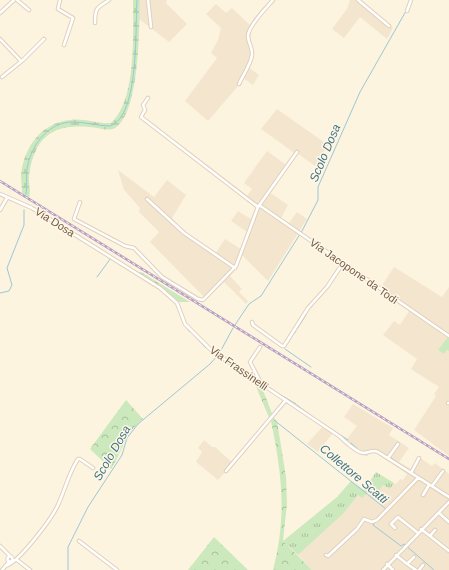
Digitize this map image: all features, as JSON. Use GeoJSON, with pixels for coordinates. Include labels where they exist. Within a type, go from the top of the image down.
{"type":"FeatureCollection","features":[{"type":"Feature","properties":{"kind":"street"},"geometry":{"type":"LineString","coordinates":[[0,13],[14,0]]}},
{"type":"Feature","properties":{"kind":"street"},"geometry":{"type":"LineString","coordinates":[[17,0],[29,10]]}},
{"type":"Feature","properties":{"kind":"street"},"geometry":{"type":"LineString","coordinates":[[60,0],[58,9],[73,18],[64,45]]}},
{"type":"Feature","properties":{"kind":"street"},"geometry":{"type":"LineString","coordinates":[[95,24],[95,14],[97,8],[109,0]]}},
{"type":"Feature","properties":{"kind":"street"},"geometry":{"type":"LineString","coordinates":[[148,0],[151,27]]}},
{"type":"Feature","properties":{"kind":"street"},"geometry":{"type":"LineString","coordinates":[[239,84],[252,57],[253,50],[248,37],[249,33],[258,18],[273,0]]}},
{"type":"Feature","properties":{"kind":"street"},"geometry":{"type":"LineString","coordinates":[[358,0],[389,26]]}},
{"type":"Feature","properties":{"kind":"street"},"geometry":{"type":"LineString","coordinates":[[407,11],[411,0]]}},
{"type":"Feature","properties":{"kind":"street"},"geometry":{"type":"LineString","coordinates":[[0,39],[21,61]]}},
{"type":"Feature","properties":{"kind":"street"},"geometry":{"type":"LineString","coordinates":[[2,76],[21,61],[44,39]]}},
{"type":"Feature","properties":{"kind":"street","name":"Via Jacopone da Todi"},"geometry":{"type":"LineString","coordinates":[[148,98],[143,106],[145,110],[141,117],[258,206],[449,336]]}},
{"type":"Feature","properties":{"kind":"street"},"geometry":{"type":"LineString","coordinates":[[80,202],[74,219],[127,246],[134,248],[162,277],[198,299],[203,300],[235,268],[258,206],[297,152]]}},
{"type":"Feature","properties":{"kind":"street","name":"Via Dosa"},"geometry":{"type":"LineString","coordinates":[[0,194],[32,208],[108,255]]}},
{"type":"Feature","properties":{"kind":"street"},"geometry":{"type":"LineString","coordinates":[[0,210],[7,198]]}},
{"type":"Feature","properties":{"kind":"street"},"geometry":{"type":"LineString","coordinates":[[148,199],[184,233],[235,268]]}},
{"type":"Feature","properties":{"kind":"street","name":"Via Frassinelli"},"geometry":{"type":"LineString","coordinates":[[108,255],[148,280],[174,300],[179,305],[185,324],[218,355],[260,381],[358,451],[364,453],[375,450],[449,497]]}},
{"type":"Feature","properties":{"kind":"street"},"geometry":{"type":"LineString","coordinates":[[252,322],[253,325],[284,346],[305,313],[327,287],[343,263]]}},
{"type":"Feature","properties":{"kind":"street"},"geometry":{"type":"LineString","coordinates":[[260,347],[250,362],[260,378],[260,381]]}},
{"type":"Feature","properties":{"kind":"street"},"geometry":{"type":"LineString","coordinates":[[226,471],[286,400]]}},
{"type":"Feature","properties":{"kind":"street"},"geometry":{"type":"LineString","coordinates":[[388,458],[398,444]]}},
{"type":"Feature","properties":{"kind":"street"},"geometry":{"type":"LineString","coordinates":[[411,473],[420,458]]}},
{"type":"Feature","properties":{"kind":"street"},"geometry":{"type":"LineString","coordinates":[[6,565],[17,559],[54,512],[72,468],[78,459],[93,468]]}},
{"type":"Feature","properties":{"kind":"street"},"geometry":{"type":"LineString","coordinates":[[423,495],[443,471]]}},
{"type":"Feature","properties":{"kind":"street"},"geometry":{"type":"LineString","coordinates":[[326,555],[328,556],[357,529],[364,519],[372,522],[377,520],[418,478]]}},
{"type":"Feature","properties":{"kind":"street"},"geometry":{"type":"LineString","coordinates":[[383,570],[421,529],[448,507],[449,502]]}},
{"type":"Feature","properties":{"kind":"street"},"geometry":{"type":"LineString","coordinates":[[439,513],[449,522]]}},
{"type":"Feature","properties":{"kind":"street"},"geometry":{"type":"LineString","coordinates":[[395,528],[391,524],[398,517],[418,533]]}},
{"type":"Feature","properties":{"kind":"street"},"geometry":{"type":"LineString","coordinates":[[421,529],[449,551]]}},
{"type":"Feature","properties":{"kind":"street"},"geometry":{"type":"LineString","coordinates":[[430,536],[435,530]]}},
{"type":"Feature","properties":{"kind":"street"},"geometry":{"type":"LineString","coordinates":[[80,541],[117,570]]}},
{"type":"Feature","properties":{"kind":"street"},"geometry":{"type":"LineString","coordinates":[[0,546],[10,559]]}},
{"type":"Feature","properties":{"kind":"street"},"geometry":{"type":"LineString","coordinates":[[396,555],[417,570],[423,565]]}},
{"type":"Feature","properties":{"kind":"street"},"geometry":{"type":"LineString","coordinates":[[407,564],[414,557]]}},
{"type":"Feature","properties":{"kind":"street"},"geometry":{"type":"LineString","coordinates":[[10,559],[17,559],[30,570]]}},
{"type":"Feature","properties":{"kind":"street"},"geometry":{"type":"LineString","coordinates":[[2,570],[10,559]]}},
{"type":"Feature","properties":{"kind":"street"},"geometry":{"type":"LineString","coordinates":[[387,564],[393,570]]}},
{"type":"Feature","properties":{"kind":"shaded area"},"geometry":{"type":"Polygon","coordinates":[[[140,0],[167,0],[166,3],[187,24],[169,42],[139,19],[140,0]]]}},
{"type":"Feature","properties":{"kind":"shaded area"},"geometry":{"type":"Polygon","coordinates":[[[350,0],[359,0],[393,28],[387,39],[360,17],[344,38],[332,29],[347,9],[350,0]]]}},
{"type":"Feature","properties":{"kind":"shaded area"},"geometry":{"type":"Polygon","coordinates":[[[216,4],[226,13],[232,8],[250,25],[252,31],[250,38],[254,53],[248,67],[259,75],[253,85],[243,78],[239,85],[208,121],[185,101],[217,58],[211,53],[218,40],[221,28],[206,14],[216,4]]]}},
{"type":"Feature","properties":{"kind":"shaded area"},"geometry":{"type":"Polygon","coordinates":[[[277,109],[328,145],[315,166],[297,153],[269,192],[288,205],[281,218],[289,223],[297,212],[307,219],[268,281],[242,255],[237,267],[230,276],[242,289],[239,292],[248,301],[246,304],[224,282],[206,299],[150,242],[159,232],[139,212],[140,208],[124,190],[118,170],[154,197],[167,180],[186,195],[172,218],[185,232],[215,254],[225,239],[241,249],[247,232],[231,221],[238,211],[251,219],[256,207],[245,199],[252,189],[244,183],[267,151],[285,164],[294,154],[261,129],[277,109]]]}},
{"type":"Feature","properties":{"kind":"shaded area"},"geometry":{"type":"Polygon","coordinates":[[[394,267],[442,297],[449,287],[449,456],[414,430],[436,396],[434,394],[439,387],[411,369],[417,359],[383,335],[394,321],[400,325],[409,311],[379,290],[394,267]]]}},
{"type":"Feature","properties":{"kind":"shaded area"},"geometry":{"type":"Polygon","coordinates":[[[353,404],[393,428],[389,435],[409,448],[399,462],[412,470],[419,457],[432,466],[435,463],[449,474],[449,570],[312,570],[298,555],[343,514],[358,495],[383,485],[390,489],[394,483],[396,484],[400,479],[403,480],[407,474],[378,453],[374,452],[361,454],[333,433],[318,452],[307,444],[325,424],[347,439],[357,426],[344,417],[353,404]]]}},
{"type":"Feature","properties":{"kind":"shaded area"},"geometry":{"type":"Polygon","coordinates":[[[204,440],[212,447],[215,447],[233,463],[218,480],[196,462],[202,452],[198,448],[204,440]]]}},
{"type":"Feature","properties":{"kind":"green space"},"geometry":{"type":"Polygon","coordinates":[[[133,0],[140,0],[138,49],[134,88],[129,106],[123,119],[113,129],[106,130],[89,127],[65,128],[51,133],[44,138],[35,153],[32,162],[29,176],[29,198],[22,193],[21,175],[23,165],[30,146],[43,131],[60,122],[70,120],[111,123],[119,112],[125,99],[132,65],[133,0]]]}},
{"type":"Feature","properties":{"kind":"green space"},"geometry":{"type":"Polygon","coordinates":[[[138,272],[141,272],[190,302],[179,302],[138,272]]]}},
{"type":"Feature","properties":{"kind":"green space"},"geometry":{"type":"Polygon","coordinates":[[[447,338],[449,338],[449,351],[447,350],[444,354],[438,350],[447,338]]]}},
{"type":"Feature","properties":{"kind":"green space"},"geometry":{"type":"Polygon","coordinates":[[[253,379],[261,385],[273,416],[270,420],[253,379]]]}},
{"type":"Feature","properties":{"kind":"green space"},"geometry":{"type":"Polygon","coordinates":[[[126,400],[143,419],[128,436],[111,469],[90,449],[126,400]]]}},
{"type":"Feature","properties":{"kind":"green space"},"geometry":{"type":"Polygon","coordinates":[[[274,418],[277,421],[286,477],[287,504],[283,541],[312,570],[273,570],[280,532],[281,514],[280,477],[271,421],[274,418]]]}},
{"type":"Feature","properties":{"kind":"green space"},"geometry":{"type":"Polygon","coordinates":[[[376,472],[394,483],[390,489],[383,485],[374,497],[368,492],[362,498],[358,495],[343,514],[298,555],[283,541],[337,497],[351,481],[364,490],[376,472]]]}},
{"type":"Feature","properties":{"kind":"green space"},"geometry":{"type":"Polygon","coordinates":[[[214,537],[248,570],[188,570],[214,537]]]}},
{"type":"Feature","properties":{"kind":"waterway"},"geometry":{"type":"LineString","coordinates":[[26,194],[27,168],[30,156],[43,135],[64,123],[73,122],[110,126],[120,119],[127,106],[134,69],[137,0]]}},
{"type":"Feature","properties":{"kind":"waterway","name":"Scolo Dosa"},"geometry":{"type":"LineString","coordinates":[[235,325],[249,304],[261,296],[302,231],[318,200],[318,187],[360,92],[406,11]]}},
{"type":"Feature","properties":{"kind":"waterway"},"geometry":{"type":"LineString","coordinates":[[0,293],[9,291],[12,285],[7,268],[24,225],[24,210]]}},
{"type":"Feature","properties":{"kind":"waterway"},"geometry":{"type":"LineString","coordinates":[[97,277],[111,258]]}},
{"type":"Feature","properties":{"kind":"waterway"},"geometry":{"type":"LineString","coordinates":[[370,283],[376,287]]}},
{"type":"Feature","properties":{"kind":"waterway"},"geometry":{"type":"LineString","coordinates":[[377,288],[410,311]]}},
{"type":"Feature","properties":{"kind":"waterway"},"geometry":{"type":"LineString","coordinates":[[297,329],[306,315]]}},
{"type":"Feature","properties":{"kind":"waterway"},"geometry":{"type":"LineString","coordinates":[[187,328],[190,332]]}},
{"type":"Feature","properties":{"kind":"waterway","name":"Scolo Dosa"},"geometry":{"type":"LineString","coordinates":[[68,570],[68,547],[88,507],[122,455],[127,438],[138,424],[210,364],[219,354],[233,328]]}},
{"type":"Feature","properties":{"kind":"waterway"},"geometry":{"type":"LineString","coordinates":[[292,336],[296,331]]}},
{"type":"Feature","properties":{"kind":"waterway"},"geometry":{"type":"LineString","coordinates":[[193,334],[206,348]]}},
{"type":"Feature","properties":{"kind":"waterway"},"geometry":{"type":"LineString","coordinates":[[286,346],[291,338]]}},
{"type":"Feature","properties":{"kind":"waterway"},"geometry":{"type":"LineString","coordinates":[[285,349],[311,367]]}},
{"type":"Feature","properties":{"kind":"waterway","name":"Scolo Dosa"},"geometry":{"type":"LineString","coordinates":[[212,352],[218,357]]}},
{"type":"Feature","properties":{"kind":"waterway"},"geometry":{"type":"LineString","coordinates":[[222,360],[242,372]]}},
{"type":"Feature","properties":{"kind":"waterway"},"geometry":{"type":"LineString","coordinates":[[281,395],[296,404]]}},
{"type":"Feature","properties":{"kind":"waterway"},"geometry":{"type":"LineString","coordinates":[[297,405],[314,418]]}},
{"type":"Feature","properties":{"kind":"waterway","name":"Collettore Scatti"},"geometry":{"type":"LineString","coordinates":[[274,420],[386,509]]}},
{"type":"Feature","properties":{"kind":"waterway"},"geometry":{"type":"LineString","coordinates":[[317,420],[348,440]]}},
{"type":"Feature","properties":{"kind":"waterway"},"geometry":{"type":"LineString","coordinates":[[351,443],[359,450]]}},
{"type":"Feature","properties":{"kind":"waterway"},"geometry":{"type":"LineString","coordinates":[[361,454],[367,455]]}},
{"type":"Feature","properties":{"kind":"waterway"},"geometry":{"type":"LineString","coordinates":[[390,457],[398,463]]}},
{"type":"Feature","properties":{"kind":"waterway","name":"Collettore Scatti"},"geometry":{"type":"LineString","coordinates":[[375,522],[373,525],[401,546],[404,544],[434,570]]}},
{"type":"Feature","properties":{"kind":"railway"},"geometry":{"type":"LineString","coordinates":[[0,181],[449,459]]}}]}
